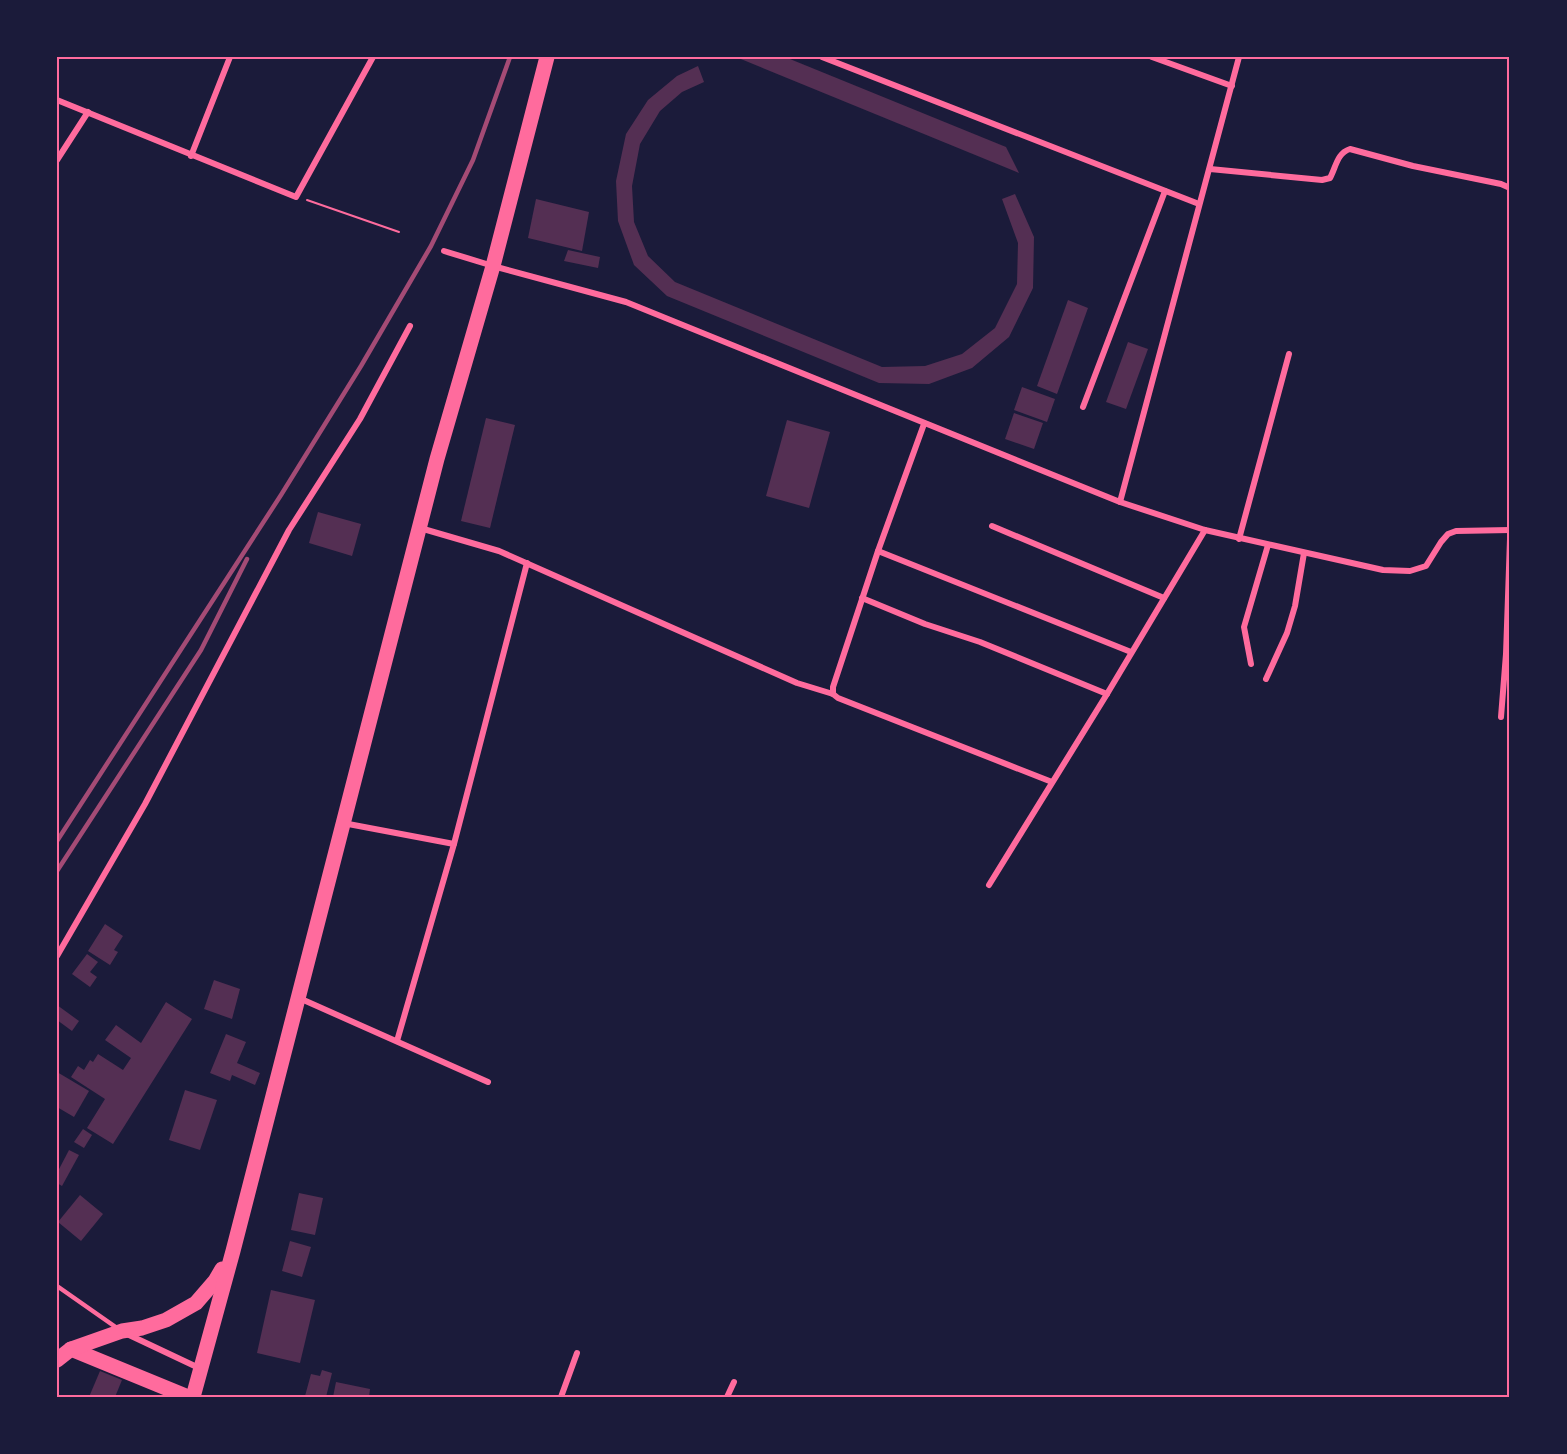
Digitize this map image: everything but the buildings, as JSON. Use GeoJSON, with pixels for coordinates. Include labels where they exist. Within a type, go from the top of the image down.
{"type":"FeatureCollection","features":[{"type":"Feature","properties":{"kind":"highway"},"geometry":{"type":"LineString","coordinates":[[71,1349],[191,1397],[232,1251],[437,459],[493,266],[547,57]]}},
{"type":"Feature","properties":{"kind":"highway"},"geometry":{"type":"LineString","coordinates":[[57,1360],[71,1349],[122,1331],[142,1328],[166,1320],[196,1303],[215,1281],[232,1251]]}},
{"type":"Feature","properties":{"kind":"street"},"geometry":{"type":"LineString","coordinates":[[191,156],[230,57]]}},
{"type":"Feature","properties":{"kind":"street"},"geometry":{"type":"LineString","coordinates":[[57,100],[191,156],[296,196],[373,57]]}},
{"type":"Feature","properties":{"kind":"street"},"geometry":{"type":"LineString","coordinates":[[822,57],[1199,204]]}},
{"type":"Feature","properties":{"kind":"street"},"geometry":{"type":"LineString","coordinates":[[1152,57],[1232,86]]}},
{"type":"Feature","properties":{"kind":"street"},"geometry":{"type":"LineString","coordinates":[[1120,502],[1239,57]]}},
{"type":"Feature","properties":{"kind":"street"},"geometry":{"type":"LineString","coordinates":[[57,160],[88,112]]}},
{"type":"Feature","properties":{"kind":"street"},"geometry":{"type":"LineString","coordinates":[[1210,169],[1322,180],[1330,178],[1339,156],[1350,149],[1510,188]]}},
{"type":"Feature","properties":{"kind":"street"},"geometry":{"type":"LineString","coordinates":[[1083,407],[1165,190]]}},
{"type":"Feature","properties":{"kind":"street"},"geometry":{"type":"LineString","coordinates":[[444,251],[626,302],[1120,502],[1239,539],[1383,570],[1410,571],[1426,566],[1441,542],[1456,531],[1510,530]]}},
{"type":"Feature","properties":{"kind":"street"},"geometry":{"type":"LineString","coordinates":[[57,956],[145,804],[289,530],[360,419],[410,326]]}},
{"type":"Feature","properties":{"kind":"street"},"geometry":{"type":"LineString","coordinates":[[1239,539],[1289,354]]}},
{"type":"Feature","properties":{"kind":"street"},"geometry":{"type":"LineString","coordinates":[[833,694],[833,687],[878,550],[924,424]]}},
{"type":"Feature","properties":{"kind":"street"},"geometry":{"type":"LineString","coordinates":[[992,526],[1164,598]]}},
{"type":"Feature","properties":{"kind":"street"},"geometry":{"type":"LineString","coordinates":[[420,528],[499,551],[721,648],[756,666],[797,683],[833,694],[838,698],[1052,782]]}},
{"type":"Feature","properties":{"kind":"street"},"geometry":{"type":"LineString","coordinates":[[989,885],[1205,530]]}},
{"type":"Feature","properties":{"kind":"street"},"geometry":{"type":"LineString","coordinates":[[1500,717],[1506,654],[1510,539]]}},
{"type":"Feature","properties":{"kind":"street"},"geometry":{"type":"LineString","coordinates":[[1251,664],[1244,627],[1268,545]]}},
{"type":"Feature","properties":{"kind":"street"},"geometry":{"type":"LineString","coordinates":[[878,550],[1131,652]]}},
{"type":"Feature","properties":{"kind":"street"},"geometry":{"type":"LineString","coordinates":[[1266,679],[1287,633],[1295,606],[1304,553]]}},
{"type":"Feature","properties":{"kind":"street"},"geometry":{"type":"LineString","coordinates":[[397,1041],[454,844],[527,563]]}},
{"type":"Feature","properties":{"kind":"street"},"geometry":{"type":"LineString","coordinates":[[862,598],[925,624],[980,642],[1107,694]]}},
{"type":"Feature","properties":{"kind":"street"},"geometry":{"type":"LineString","coordinates":[[343,823],[454,844]]}},
{"type":"Feature","properties":{"kind":"street"},"geometry":{"type":"LineString","coordinates":[[298,998],[488,1082]]}},
{"type":"Feature","properties":{"kind":"street"},"geometry":{"type":"LineString","coordinates":[[122,1331],[200,1368]]}},
{"type":"Feature","properties":{"kind":"street"},"geometry":{"type":"LineString","coordinates":[[561,1397],[577,1353]]}},
{"type":"Feature","properties":{"kind":"street"},"geometry":{"type":"LineString","coordinates":[[727,1397],[734,1382]]}},
{"type":"Feature","properties":{"kind":"lane"},"geometry":{"type":"LineString","coordinates":[[57,1286],[122,1331]]}},
{"type":"Feature","properties":{"kind":"path"},"geometry":{"type":"LineString","coordinates":[[296,196],[399,232]]}},
{"type":"Feature","properties":{"kind":"railway"},"geometry":{"type":"LineString","coordinates":[[57,841],[281,495],[361,366],[431,246],[473,160],[510,57]]}},
{"type":"Feature","properties":{"kind":"railway"},"geometry":{"type":"LineString","coordinates":[[57,871],[201,650],[247,559]]}}]}
